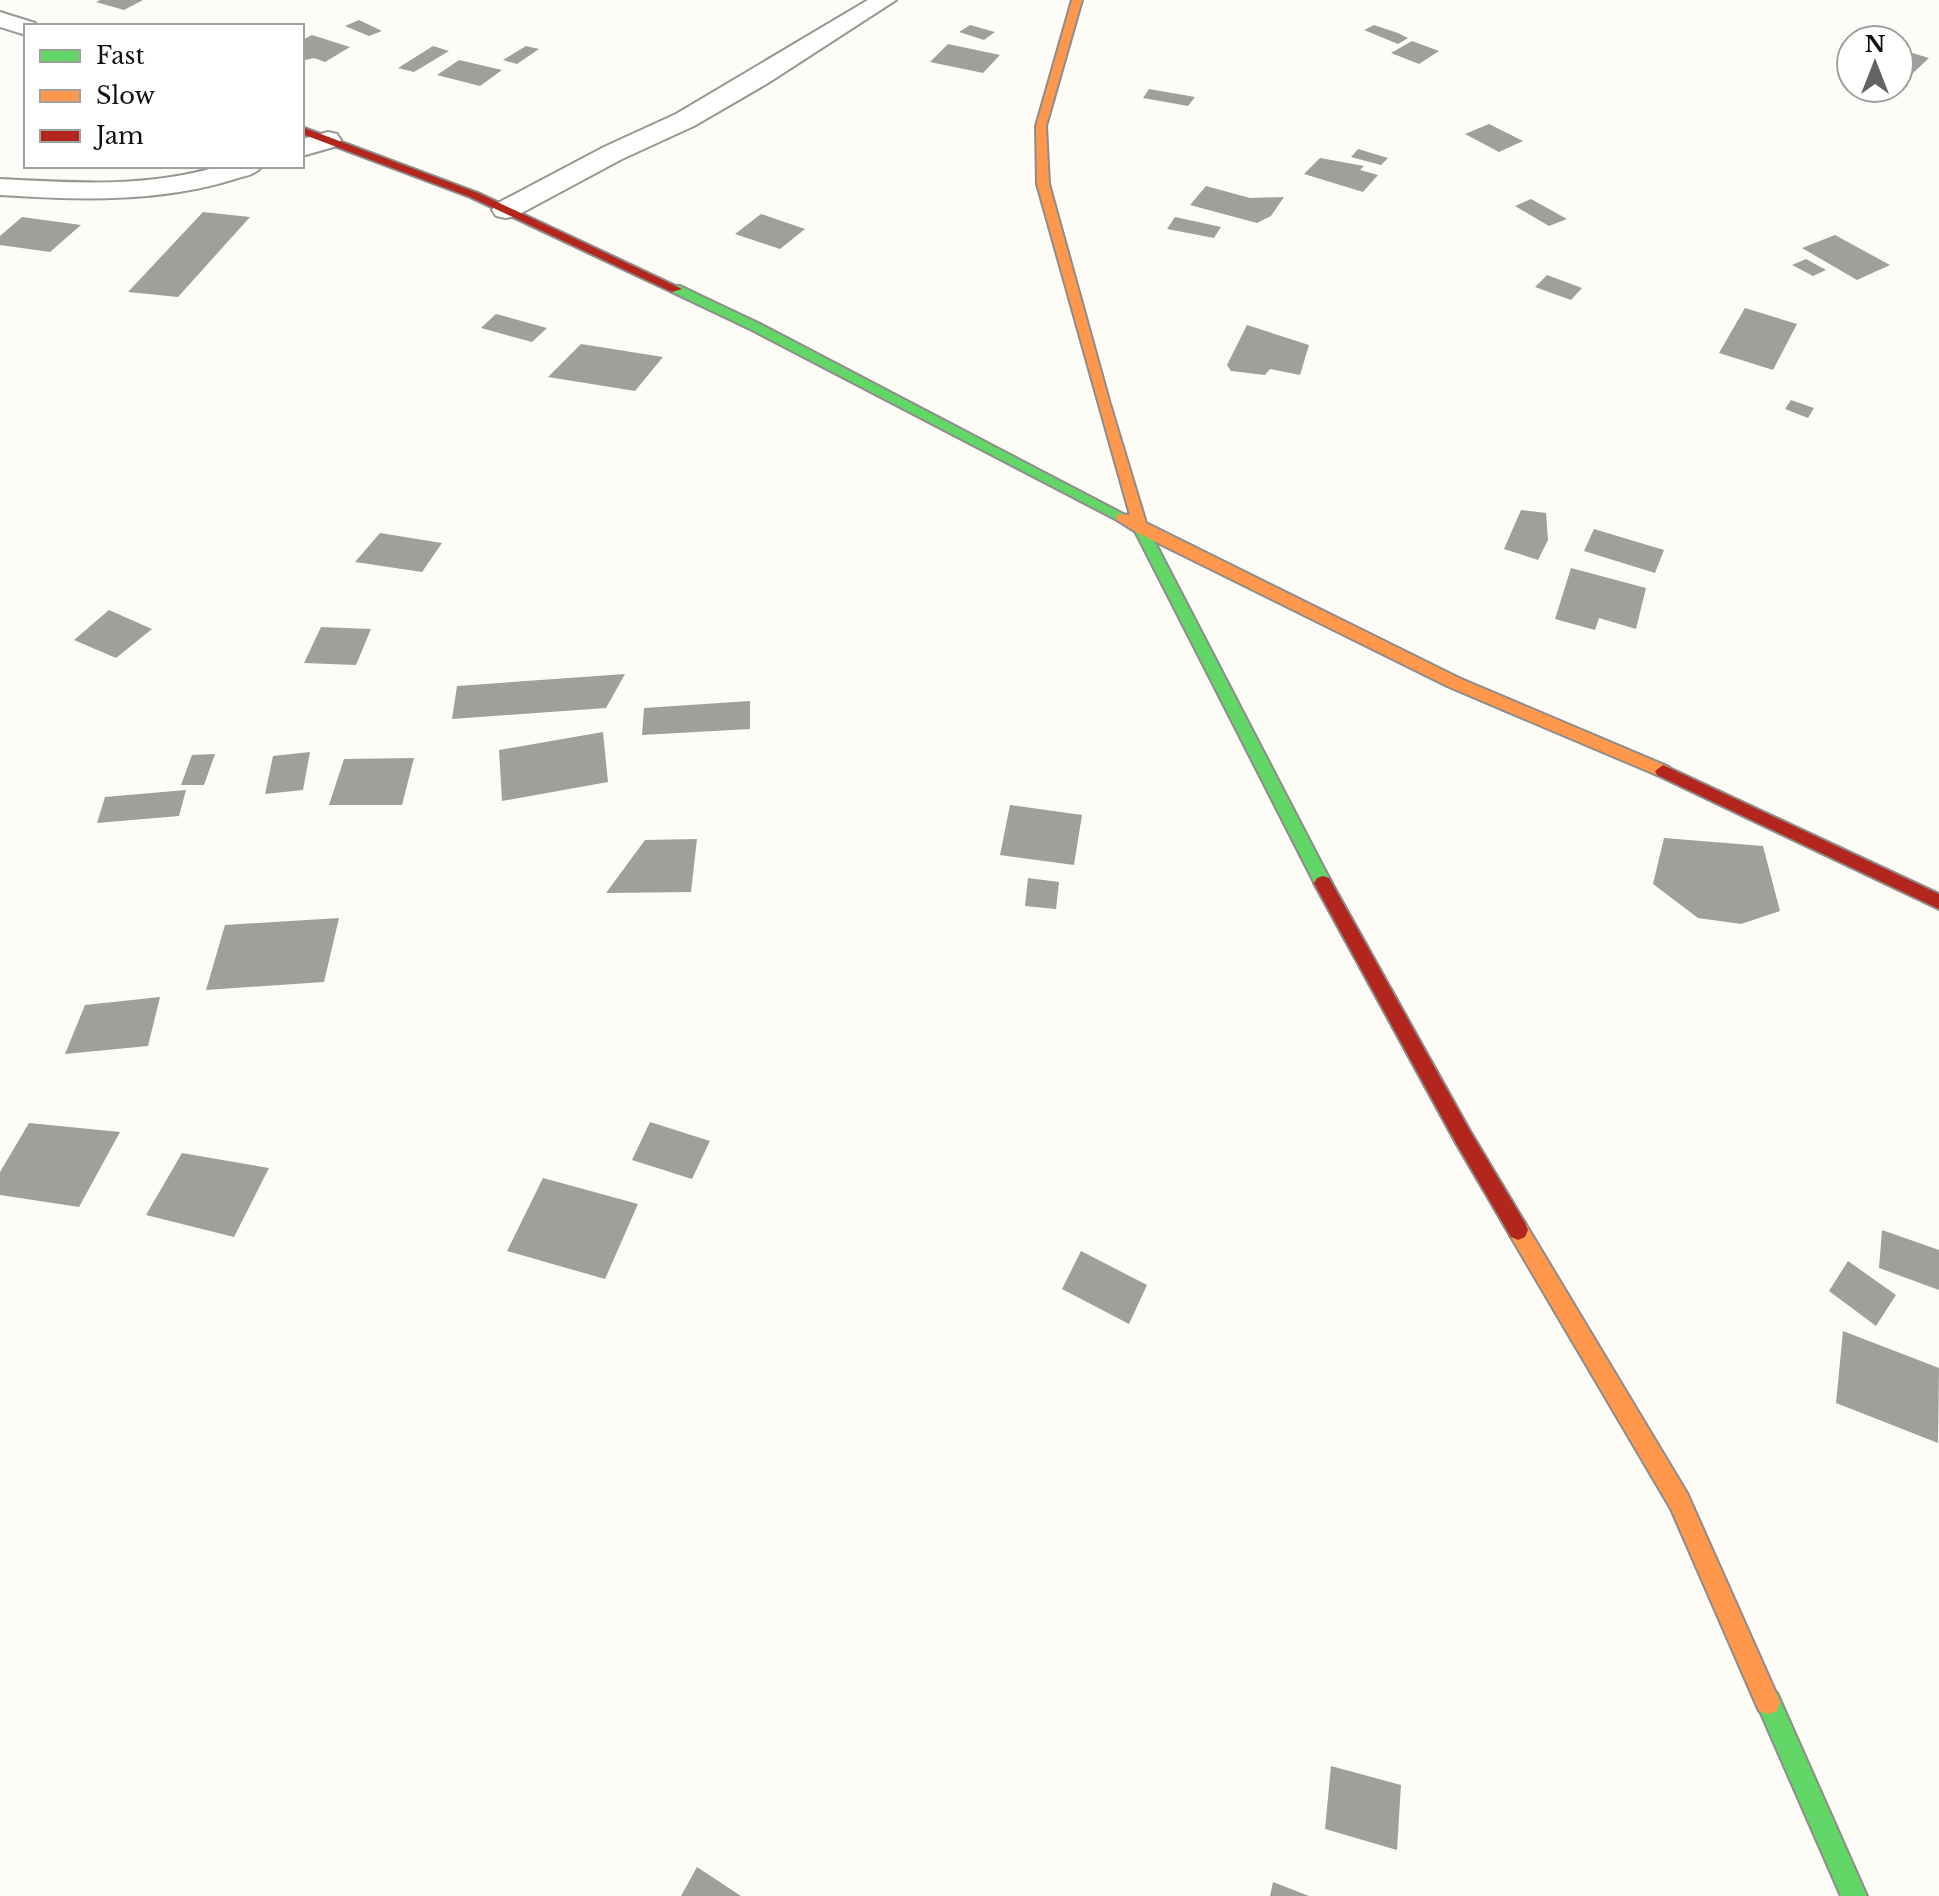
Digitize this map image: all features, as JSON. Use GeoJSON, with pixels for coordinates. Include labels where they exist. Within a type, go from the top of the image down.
{"type":"FeatureCollection","features":[{"type":"Feature","properties":{"kind":"street"},"geometry":{"type":"LineString","coordinates":[[506,210],[613,153],[685,120],[884,0]]}},
{"type":"Feature","properties":{"kind":"street"},"geometry":{"type":"LineString","coordinates":[[1077,0],[1041,126],[1043,184],[1140,526],[1300,840],[1463,1137],[1679,1501],[1854,1896]]}},
{"type":"Feature","properties":{"kind":"street"},"geometry":{"type":"LineString","coordinates":[[0,19],[24,27]]}},
{"type":"Feature","properties":{"kind":"street"},"geometry":{"type":"LineString","coordinates":[[315,144],[506,210],[756,327],[1140,526],[1453,682],[1678,778],[1939,902]]}},
{"type":"Feature","properties":{"kind":"street"},"geometry":{"type":"LineString","coordinates":[[0,187],[127,192],[180,184],[240,168]]}},
{"type":"Feature","properties":{"kind":"building"},"geometry":{"type":"Polygon","coordinates":[[[143,0],[124,10],[96,2],[143,0]]]}},
{"type":"Feature","properties":{"kind":"building"},"geometry":{"type":"Polygon","coordinates":[[[359,20],[382,31],[369,36],[345,26],[359,20]]]}},
{"type":"Feature","properties":{"kind":"building"},"geometry":{"type":"Polygon","coordinates":[[[970,25],[995,32],[984,40],[959,32],[970,25]]]}},
{"type":"Feature","properties":{"kind":"building"},"geometry":{"type":"Polygon","coordinates":[[[1374,25],[1408,38],[1398,44],[1364,30],[1374,25]]]}},
{"type":"Feature","properties":{"kind":"building"},"geometry":{"type":"Polygon","coordinates":[[[312,35],[350,47],[325,62],[314,58],[304,60],[304,39],[312,35]]]}},
{"type":"Feature","properties":{"kind":"building"},"geometry":{"type":"Polygon","coordinates":[[[1412,41],[1439,51],[1419,64],[1391,53],[1412,41]]]}},
{"type":"Feature","properties":{"kind":"building"},"geometry":{"type":"Polygon","coordinates":[[[948,44],[1000,55],[983,73],[930,62],[948,44]]]}},
{"type":"Feature","properties":{"kind":"building"},"geometry":{"type":"Polygon","coordinates":[[[433,46],[449,51],[414,72],[398,68],[433,46]]]}},
{"type":"Feature","properties":{"kind":"building"},"geometry":{"type":"Polygon","coordinates":[[[526,46],[539,49],[517,64],[503,60],[526,46]]]}},
{"type":"Feature","properties":{"kind":"building"},"geometry":{"type":"Polygon","coordinates":[[[1915,54],[1929,58],[1915,71],[1915,54]]]}},
{"type":"Feature","properties":{"kind":"building"},"geometry":{"type":"Polygon","coordinates":[[[459,60],[502,70],[480,86],[437,75],[459,60]]]}},
{"type":"Feature","properties":{"kind":"building"},"geometry":{"type":"Polygon","coordinates":[[[1149,89],[1195,97],[1188,106],[1143,98],[1149,89]]]}},
{"type":"Feature","properties":{"kind":"building"},"geometry":{"type":"Polygon","coordinates":[[[1489,124],[1523,141],[1499,152],[1465,134],[1489,124]]]}},
{"type":"Feature","properties":{"kind":"building"},"geometry":{"type":"Polygon","coordinates":[[[1358,149],[1388,158],[1381,165],[1351,157],[1358,149]]]}},
{"type":"Feature","properties":{"kind":"building"},"geometry":{"type":"Polygon","coordinates":[[[1320,158],[1364,166],[1360,170],[1378,175],[1363,192],[1304,174],[1320,158]]]}},
{"type":"Feature","properties":{"kind":"building"},"geometry":{"type":"Polygon","coordinates":[[[1206,186],[1250,198],[1284,197],[1271,216],[1257,223],[1190,205],[1206,186]]]}},
{"type":"Feature","properties":{"kind":"building"},"geometry":{"type":"Polygon","coordinates":[[[1531,199],[1567,219],[1549,226],[1515,206],[1531,199]]]}},
{"type":"Feature","properties":{"kind":"building"},"geometry":{"type":"Polygon","coordinates":[[[203,212],[250,217],[178,297],[128,292],[203,212]]]}},
{"type":"Feature","properties":{"kind":"building"},"geometry":{"type":"Polygon","coordinates":[[[761,214],[805,229],[780,249],[735,234],[761,214]]]}},
{"type":"Feature","properties":{"kind":"building"},"geometry":{"type":"Polygon","coordinates":[[[22,217],[81,225],[50,252],[0,245],[0,236],[22,217]]]}},
{"type":"Feature","properties":{"kind":"building"},"geometry":{"type":"Polygon","coordinates":[[[1175,217],[1221,227],[1214,238],[1167,229],[1175,217]]]}},
{"type":"Feature","properties":{"kind":"building"},"geometry":{"type":"Polygon","coordinates":[[[1835,235],[1890,265],[1857,280],[1802,248],[1835,235]]]}},
{"type":"Feature","properties":{"kind":"building"},"geometry":{"type":"Polygon","coordinates":[[[1806,259],[1826,270],[1813,276],[1792,265],[1806,259]]]}},
{"type":"Feature","properties":{"kind":"building"},"geometry":{"type":"Polygon","coordinates":[[[1547,275],[1582,288],[1571,300],[1535,287],[1547,275]]]}},
{"type":"Feature","properties":{"kind":"building"},"geometry":{"type":"Polygon","coordinates":[[[1745,308],[1797,324],[1773,370],[1719,353],[1745,308]]]}},
{"type":"Feature","properties":{"kind":"building"},"geometry":{"type":"Polygon","coordinates":[[[496,314],[547,328],[532,342],[481,328],[496,314]]]}},
{"type":"Feature","properties":{"kind":"building"},"geometry":{"type":"Polygon","coordinates":[[[1247,325],[1309,345],[1300,375],[1270,369],[1265,375],[1231,371],[1227,365],[1247,325]]]}},
{"type":"Feature","properties":{"kind":"building"},"geometry":{"type":"Polygon","coordinates":[[[581,344],[663,357],[635,391],[548,377],[581,344]]]}},
{"type":"Feature","properties":{"kind":"building"},"geometry":{"type":"Polygon","coordinates":[[[1791,400],[1814,408],[1808,418],[1785,409],[1791,400]]]}},
{"type":"Feature","properties":{"kind":"building"},"geometry":{"type":"Polygon","coordinates":[[[1521,510],[1546,513],[1548,540],[1538,560],[1504,549],[1521,510]]]}},
{"type":"Feature","properties":{"kind":"building"},"geometry":{"type":"Polygon","coordinates":[[[1594,529],[1664,550],[1655,573],[1584,551],[1594,529]]]}},
{"type":"Feature","properties":{"kind":"building"},"geometry":{"type":"Polygon","coordinates":[[[380,533],[442,543],[422,572],[355,562],[380,533]]]}},
{"type":"Feature","properties":{"kind":"building"},"geometry":{"type":"Polygon","coordinates":[[[1571,568],[1646,588],[1636,629],[1599,618],[1595,630],[1555,619],[1571,568]]]}},
{"type":"Feature","properties":{"kind":"building"},"geometry":{"type":"Polygon","coordinates":[[[109,610],[152,629],[116,658],[74,640],[109,610]]]}},
{"type":"Feature","properties":{"kind":"building"},"geometry":{"type":"Polygon","coordinates":[[[321,627],[371,629],[356,665],[304,663],[321,627]]]}},
{"type":"Feature","properties":{"kind":"building"},"geometry":{"type":"Polygon","coordinates":[[[625,674],[606,708],[452,719],[457,686],[625,674]]]}},
{"type":"Feature","properties":{"kind":"building"},"geometry":{"type":"Polygon","coordinates":[[[750,701],[750,729],[642,735],[644,708],[750,701]]]}},
{"type":"Feature","properties":{"kind":"building"},"geometry":{"type":"Polygon","coordinates":[[[603,732],[608,782],[502,801],[499,750],[603,732]]]}},
{"type":"Feature","properties":{"kind":"building"},"geometry":{"type":"Polygon","coordinates":[[[310,752],[303,790],[265,794],[273,756],[310,752]]]}},
{"type":"Feature","properties":{"kind":"building"},"geometry":{"type":"Polygon","coordinates":[[[215,754],[204,785],[181,785],[192,755],[215,754]]]}},
{"type":"Feature","properties":{"kind":"building"},"geometry":{"type":"Polygon","coordinates":[[[414,758],[402,805],[329,805],[344,759],[414,758]]]}},
{"type":"Feature","properties":{"kind":"building"},"geometry":{"type":"Polygon","coordinates":[[[186,790],[179,816],[97,823],[105,797],[186,790]]]}},
{"type":"Feature","properties":{"kind":"building"},"geometry":{"type":"Polygon","coordinates":[[[1010,805],[1082,815],[1074,865],[1000,855],[1010,805]]]}},
{"type":"Feature","properties":{"kind":"building"},"geometry":{"type":"Polygon","coordinates":[[[1664,838],[1763,846],[1780,911],[1741,924],[1698,918],[1653,884],[1664,838]]]}},
{"type":"Feature","properties":{"kind":"building"},"geometry":{"type":"Polygon","coordinates":[[[697,839],[691,892],[606,893],[645,840],[697,839]]]}},
{"type":"Feature","properties":{"kind":"building"},"geometry":{"type":"Polygon","coordinates":[[[1028,878],[1059,882],[1056,909],[1025,906],[1028,878]]]}},
{"type":"Feature","properties":{"kind":"building"},"geometry":{"type":"Polygon","coordinates":[[[339,918],[324,982],[206,990],[225,925],[339,918]]]}},
{"type":"Feature","properties":{"kind":"building"},"geometry":{"type":"Polygon","coordinates":[[[160,997],[148,1046],[65,1054],[85,1005],[160,997]]]}},
{"type":"Feature","properties":{"kind":"building"},"geometry":{"type":"Polygon","coordinates":[[[650,1122],[710,1141],[692,1179],[632,1160],[650,1122]]]}},
{"type":"Feature","properties":{"kind":"building"},"geometry":{"type":"Polygon","coordinates":[[[29,1123],[120,1132],[79,1207],[0,1195],[0,1172],[29,1123]]]}},
{"type":"Feature","properties":{"kind":"building"},"geometry":{"type":"Polygon","coordinates":[[[182,1153],[269,1168],[234,1237],[146,1215],[182,1153]]]}},
{"type":"Feature","properties":{"kind":"building"},"geometry":{"type":"Polygon","coordinates":[[[543,1178],[638,1204],[605,1279],[507,1251],[543,1178]]]}},
{"type":"Feature","properties":{"kind":"building"},"geometry":{"type":"Polygon","coordinates":[[[1882,1230],[1939,1250],[1939,1290],[1879,1268],[1882,1230]]]}},
{"type":"Feature","properties":{"kind":"building"},"geometry":{"type":"Polygon","coordinates":[[[1081,1251],[1147,1285],[1129,1324],[1062,1289],[1081,1251]]]}},
{"type":"Feature","properties":{"kind":"building"},"geometry":{"type":"Polygon","coordinates":[[[1848,1261],[1896,1295],[1876,1326],[1829,1291],[1848,1261]]]}},
{"type":"Feature","properties":{"kind":"building"},"geometry":{"type":"Polygon","coordinates":[[[1843,1331],[1939,1368],[1938,1443],[1836,1403],[1843,1331]]]}},
{"type":"Feature","properties":{"kind":"building"},"geometry":{"type":"Polygon","coordinates":[[[1331,1766],[1401,1785],[1397,1850],[1325,1829],[1331,1766]]]}},
{"type":"Feature","properties":{"kind":"building"},"geometry":{"type":"Polygon","coordinates":[[[697,1867],[741,1896],[681,1896],[697,1867]]]}},
{"type":"Feature","properties":{"kind":"building"},"geometry":{"type":"Polygon","coordinates":[[[1273,1882],[1309,1896],[1270,1896],[1273,1882]]]}},
{"type":"Feature","properties":{"kind":"traffic: fast"},"geometry":{"type":"LineString","coordinates":[[676,289],[756,327],[1122,517]]}},
{"type":"Feature","properties":{"kind":"traffic: fast"},"geometry":{"type":"LineString","coordinates":[[1141,529],[1323,883]]}},
{"type":"Feature","properties":{"kind":"traffic: fast"},"geometry":{"type":"LineString","coordinates":[[1768,1702],[1854,1896]]}},
{"type":"Feature","properties":{"kind":"traffic: slow"},"geometry":{"type":"LineString","coordinates":[[1077,0],[1041,126],[1043,184],[1141,529]]}},
{"type":"Feature","properties":{"kind":"traffic: slow"},"geometry":{"type":"LineString","coordinates":[[1122,517],[1453,682],[1663,771]]}},
{"type":"Feature","properties":{"kind":"traffic: slow"},"geometry":{"type":"LineString","coordinates":[[1518,1230],[1679,1501],[1768,1702]]}},
{"type":"Feature","properties":{"kind":"traffic: jam"},"geometry":{"type":"LineString","coordinates":[[304,131],[474,195],[676,289]]}},
{"type":"Feature","properties":{"kind":"traffic: jam"},"geometry":{"type":"LineString","coordinates":[[1663,771],[1939,902]]}},
{"type":"Feature","properties":{"kind":"traffic: jam"},"geometry":{"type":"LineString","coordinates":[[1323,883],[1518,1230]]}}]}
